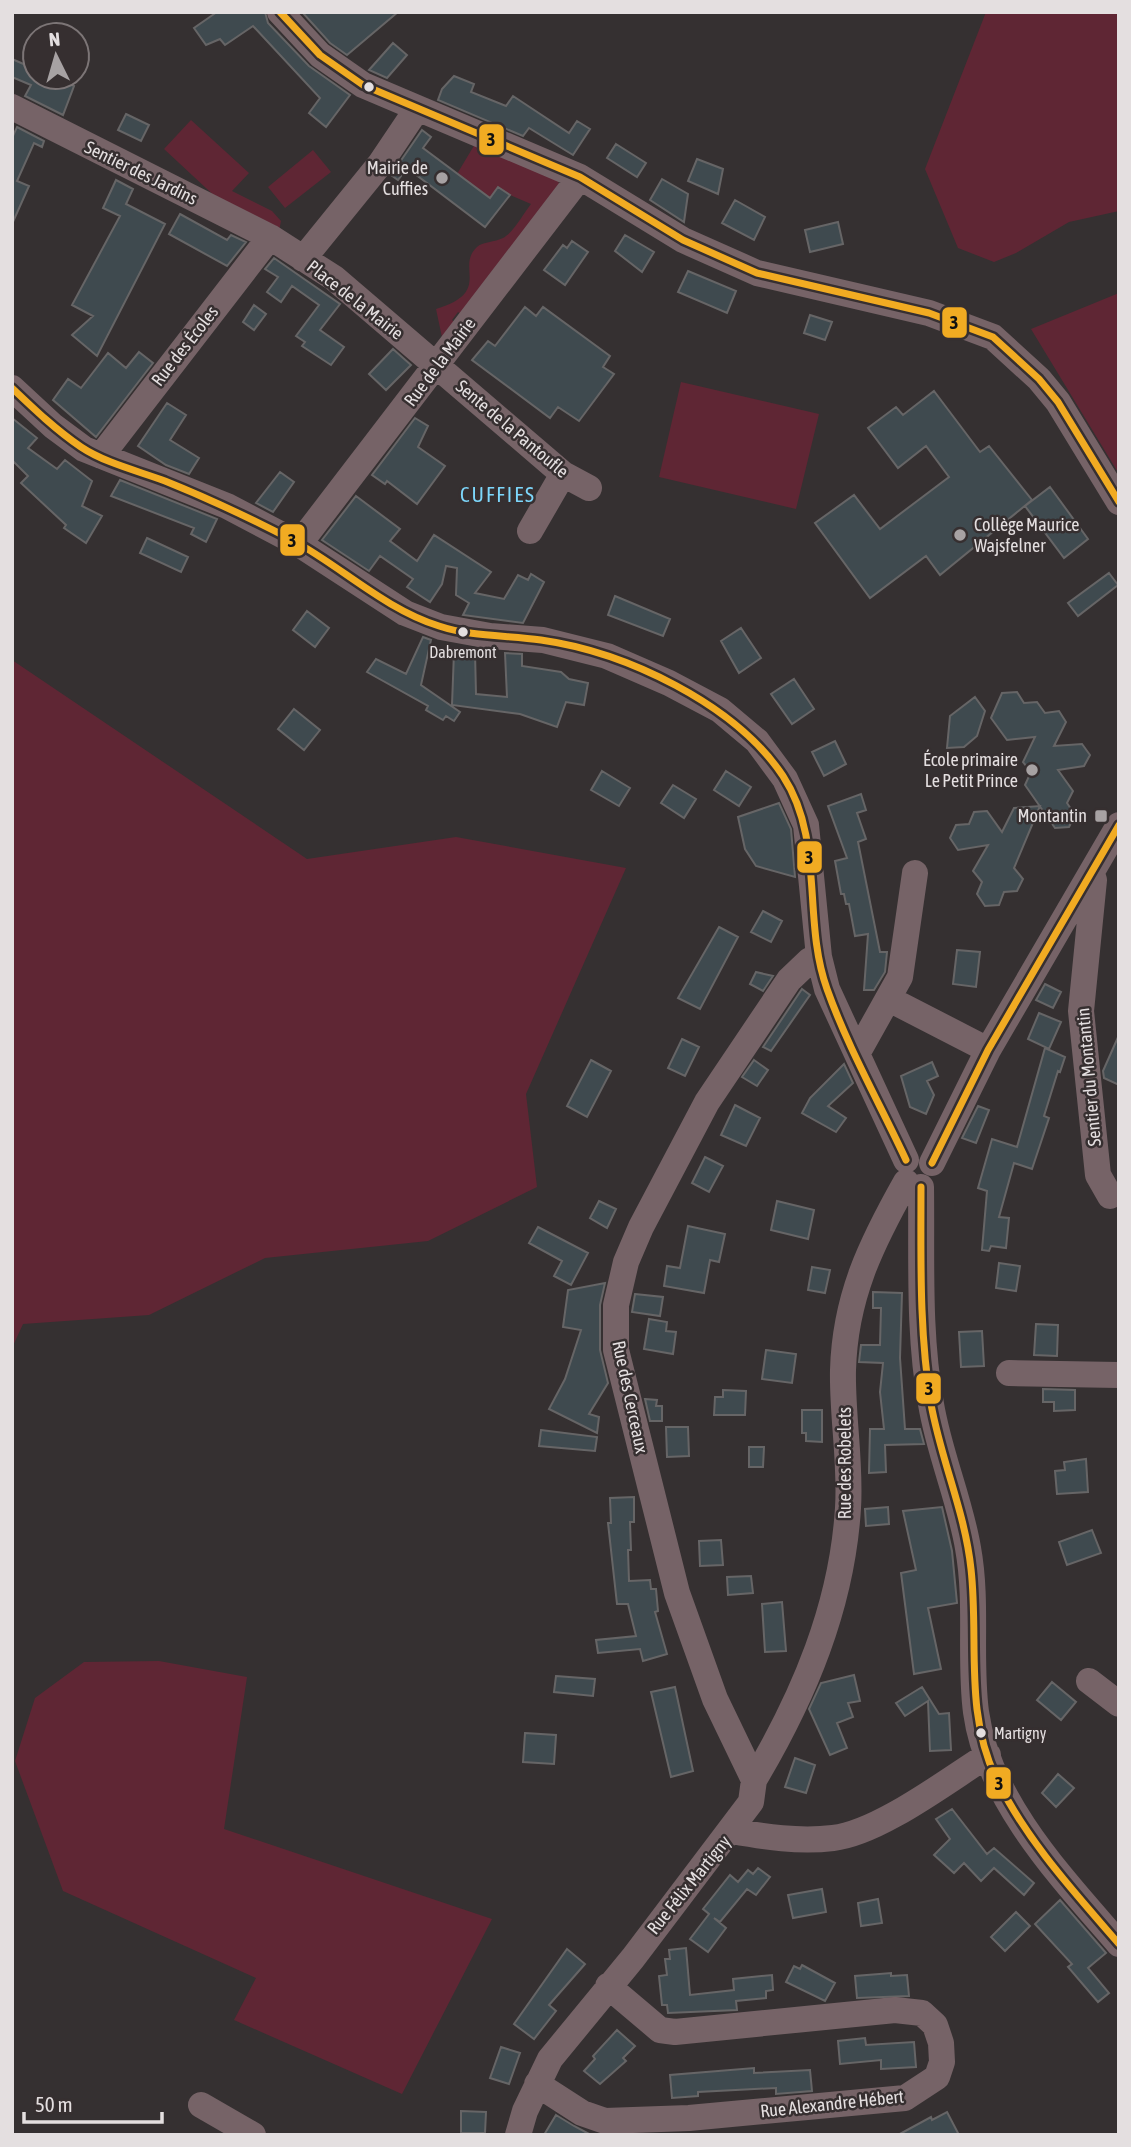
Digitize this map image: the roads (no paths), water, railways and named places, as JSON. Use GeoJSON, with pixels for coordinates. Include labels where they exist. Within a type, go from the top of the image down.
{"type":"FeatureCollection","features":[{"type":"Feature","properties":{"kind":"street"},"geometry":{"type":"LineString","coordinates":[[280,12],[320,55],[363,85],[580,177],[683,240],[757,273],[929,313],[993,337],[1039,379],[1058,402],[1119,502]]}},
{"type":"Feature","properties":{"kind":"street","name":"Sentier des Jardins"},"geometry":{"type":"LineString","coordinates":[[12,107],[270,237]]}},
{"type":"Feature","properties":{"kind":"street"},"geometry":{"type":"LineString","coordinates":[[303,259],[380,164],[417,109]]}},
{"type":"Feature","properties":{"kind":"street","name":"Rue de la Mairie"},"geometry":{"type":"LineString","coordinates":[[299,544],[438,366],[580,177]]}},
{"type":"Feature","properties":{"kind":"street","name":"Place de la Mairie"},"geometry":{"type":"LineString","coordinates":[[270,237],[334,278],[438,366]]}},
{"type":"Feature","properties":{"kind":"street","name":"Rue des Écoles"},"geometry":{"type":"LineString","coordinates":[[101,456],[270,237]]}},
{"type":"Feature","properties":{"kind":"street","name":"Sente de la Pantoufle"},"geometry":{"type":"LineString","coordinates":[[438,366],[563,474],[589,488]]}},
{"type":"Feature","properties":{"kind":"street"},"geometry":{"type":"LineString","coordinates":[[12,388],[52,426],[84,449],[228,506],[299,544],[417,618],[441,627],[490,636],[542,640],[607,656],[669,683],[720,710],[757,741],[785,779],[806,825],[819,957],[827,989],[916,1173],[924,1358],[931,1408],[968,1547],[974,1600],[976,1714],[988,1755],[1016,1815],[1055,1868],[1119,1944]]}},
{"type":"Feature","properties":{"kind":"street"},"geometry":{"type":"LineString","coordinates":[[530,531],[563,474]]}},
{"type":"Feature","properties":{"kind":"street","name":"Rue des Robelets"},"geometry":{"type":"LineString","coordinates":[[754,1780],[788,1724],[832,1614],[848,1507],[843,1369],[851,1299],[870,1247],[1119,825]]}},
{"type":"Feature","properties":{"kind":"street","name":"Sentier du Montantin"},"geometry":{"type":"LineString","coordinates":[[1091,872],[1094,880],[1081,1012],[1098,1175],[1110,1196]]}},
{"type":"Feature","properties":{"kind":"street"},"geometry":{"type":"LineString","coordinates":[[857,1054],[900,977],[915,873]]}},
{"type":"Feature","properties":{"kind":"street","name":"Rue des Cerceaux"},"geometry":{"type":"LineString","coordinates":[[754,1780],[715,1699],[677,1593],[616,1350],[616,1306],[626,1262],[641,1227],[707,1102],[789,980],[810,960],[819,957]]}},
{"type":"Feature","properties":{"kind":"street"},"geometry":{"type":"LineString","coordinates":[[889,999],[988,1050]]}},
{"type":"Feature","properties":{"kind":"street"},"geometry":{"type":"LineString","coordinates":[[1009,1373],[1119,1375]]}},
{"type":"Feature","properties":{"kind":"street"},"geometry":{"type":"LineString","coordinates":[[1089,1681],[1119,1703]]}},
{"type":"Feature","properties":{"kind":"street","name":"Rue Félix Martigny"},"geometry":{"type":"LineString","coordinates":[[519,2135],[537,2084],[550,2059],[732,1830],[779,1839],[834,1838],[869,1828],[988,1755]]}},
{"type":"Feature","properties":{"kind":"street"},"geometry":{"type":"LineString","coordinates":[[732,1830],[751,1802],[754,1780]]}},
{"type":"Feature","properties":{"kind":"street","name":"Rue Alexandre Hébert"},"geometry":{"type":"LineString","coordinates":[[537,2084],[582,2113],[605,2121],[689,2118],[905,2098],[937,2077],[942,2062],[935,2025],[922,2013],[895,2010],[675,2032],[660,2030],[608,1986]]}},
{"type":"Feature","properties":{"kind":"street"},"geometry":{"type":"LineString","coordinates":[[201,2105],[253,2135]]}},
{"type":"Feature","properties":{"kind":"place","name":"Mairie de Cuffies"},"geometry":{"type":"Point","coordinates":[442,178]}},
{"type":"Feature","properties":{"kind":"place","name":"Collège Maurice Wajsfelner"},"geometry":{"type":"Point","coordinates":[960,535]}},
{"type":"Feature","properties":{"kind":"place","name":"Dabremont"},"geometry":{"type":"Point","coordinates":[463,632]}},
{"type":"Feature","properties":{"kind":"place","name":"École primaire Le Petit Prince"},"geometry":{"type":"Point","coordinates":[1032,770]}},
{"type":"Feature","properties":{"kind":"place","name":"Montantin"},"geometry":{"type":"Point","coordinates":[1101,816]}},
{"type":"Feature","properties":{"kind":"place","name":"Martigny"},"geometry":{"type":"Point","coordinates":[981,1733]}},
{"type":"Feature","properties":{"kind":"district","name":"CUFFIES"},"geometry":{"type":"Point","coordinates":[498,495]}}]}
